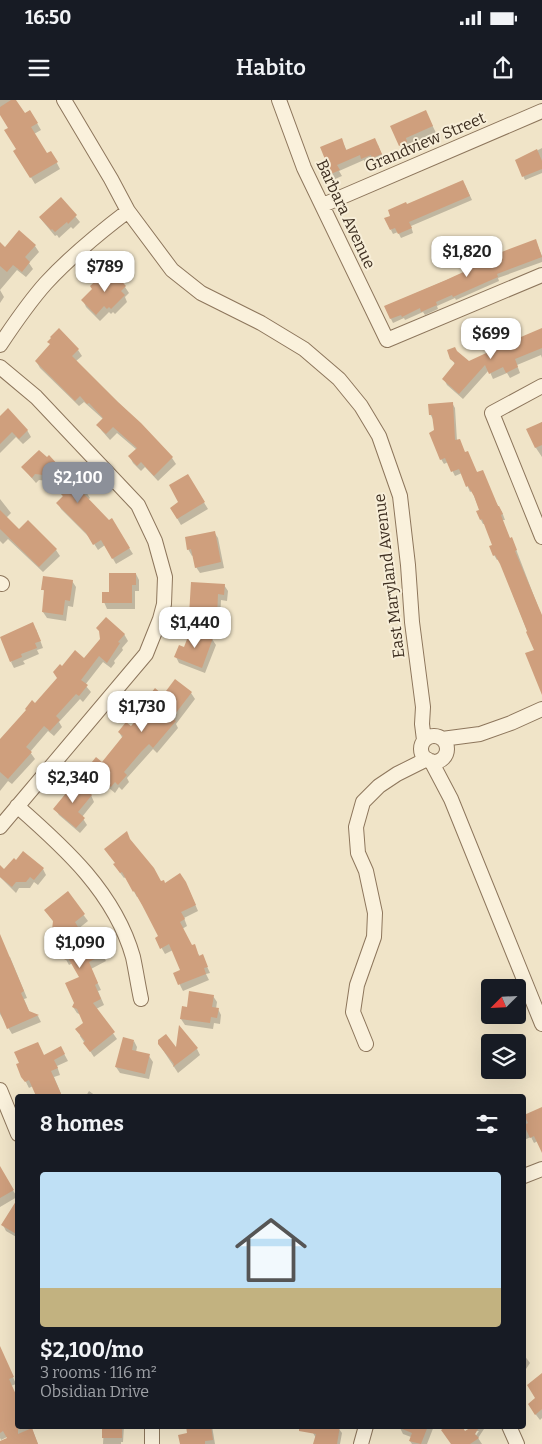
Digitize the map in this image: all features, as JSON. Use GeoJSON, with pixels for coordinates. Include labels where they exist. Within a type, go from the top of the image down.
{"type":"FeatureCollection","features":[{"type":"Feature","properties":{"kind":"street","name":"East Maryland Avenue"},"geometry":{"type":"LineString","coordinates":[[64,100],[128,211],[172,270],[201,293],[261,323],[304,349],[338,379],[361,406],[379,436],[400,496],[412,622],[423,707],[433,725],[434,749],[452,799],[542,1024]]}},
{"type":"Feature","properties":{"kind":"street","name":"Barbara Avenue"},"geometry":{"type":"LineString","coordinates":[[279,100],[304,168],[387,340],[542,275]]}},
{"type":"Feature","properties":{"kind":"street","name":"Grandview Street"},"geometry":{"type":"LineString","coordinates":[[323,205],[542,111]]}},
{"type":"Feature","properties":{"kind":"street"},"geometry":{"type":"LineString","coordinates":[[0,345],[15,322],[46,283],[90,241],[128,211]]}},
{"type":"Feature","properties":{"kind":"street"},"geometry":{"type":"LineString","coordinates":[[0,367],[36,397],[138,505],[155,541],[165,577],[164,604],[146,654],[0,827]]}},
{"type":"Feature","properties":{"kind":"street"},"geometry":{"type":"LineString","coordinates":[[542,386],[492,412],[542,537]]}},
{"type":"Feature","properties":{"kind":"street"},"geometry":{"type":"LineString","coordinates":[[366,1044],[353,1012],[357,985],[374,937],[376,913],[366,871],[358,853],[356,827],[363,802],[379,786],[434,749],[511,723],[542,709]]}},
{"type":"Feature","properties":{"kind":"street"},"geometry":{"type":"LineString","coordinates":[[17,806],[66,851],[101,891],[120,924],[132,956],[141,999]]}},
{"type":"Feature","properties":{"kind":"street"},"geometry":{"type":"LineString","coordinates":[[0,1090],[15,1127]]}},
{"type":"Feature","properties":{"kind":"street"},"geometry":{"type":"LineString","coordinates":[[526,1175],[542,1169]]}},
{"type":"Feature","properties":{"kind":"street"},"geometry":{"type":"LineString","coordinates":[[152,1429],[152,1444]]}},
{"type":"Feature","properties":{"kind":"street"},"geometry":{"type":"LineString","coordinates":[[362,1444],[365,1429]]}},
{"type":"Feature","properties":{"kind":"street"},"geometry":{"type":"LineString","coordinates":[[510,1429],[517,1444]]}},
{"type":"Feature","properties":{"kind":"building"},"geometry":{"type":"Polygon","coordinates":[[[11,100],[16,100],[25,113],[30,110],[38,123],[31,127],[47,153],[51,151],[58,162],[30,178],[13,151],[16,149],[4,130],[8,128],[0,115],[0,107],[11,100]]]}},
{"type":"Feature","properties":{"kind":"building"},"geometry":{"type":"Polygon","coordinates":[[[426,110],[433,126],[406,138],[407,142],[399,146],[390,126],[426,110]]]}},
{"type":"Feature","properties":{"kind":"building"},"geometry":{"type":"Polygon","coordinates":[[[342,138],[346,150],[375,138],[382,154],[372,158],[371,155],[361,159],[360,155],[337,165],[340,170],[331,174],[320,147],[342,138]]]}},
{"type":"Feature","properties":{"kind":"building"},"geometry":{"type":"Polygon","coordinates":[[[537,149],[542,161],[542,169],[522,177],[515,160],[537,149]]]}},
{"type":"Feature","properties":{"kind":"building"},"geometry":{"type":"Polygon","coordinates":[[[463,180],[470,196],[409,222],[412,228],[398,234],[395,228],[390,230],[384,218],[390,216],[388,210],[463,180]]]}},
{"type":"Feature","properties":{"kind":"building"},"geometry":{"type":"Polygon","coordinates":[[[61,197],[77,215],[68,224],[67,222],[55,232],[39,217],[61,197]]]}},
{"type":"Feature","properties":{"kind":"building"},"geometry":{"type":"Polygon","coordinates":[[[19,230],[36,245],[25,257],[30,262],[22,272],[13,265],[7,272],[0,266],[0,242],[5,247],[19,230]]]}},
{"type":"Feature","properties":{"kind":"building"},"geometry":{"type":"Polygon","coordinates":[[[536,239],[542,257],[497,274],[498,277],[453,297],[452,295],[436,302],[437,305],[421,312],[420,308],[402,317],[401,315],[390,319],[384,306],[483,263],[477,250],[495,243],[499,253],[536,239]]]}},
{"type":"Feature","properties":{"kind":"building"},"geometry":{"type":"Polygon","coordinates":[[[111,270],[126,286],[121,291],[125,295],[111,309],[109,307],[107,309],[104,306],[96,315],[81,300],[92,289],[90,286],[104,273],[106,275],[111,270]]]}},
{"type":"Feature","properties":{"kind":"building"},"geometry":{"type":"Polygon","coordinates":[[[59,328],[79,349],[72,356],[173,457],[154,476],[141,462],[137,466],[128,456],[137,448],[113,427],[106,434],[96,425],[103,418],[89,403],[87,404],[80,396],[75,401],[35,361],[50,344],[47,342],[59,328]]]}},
{"type":"Feature","properties":{"kind":"building"},"geometry":{"type":"Polygon","coordinates":[[[542,328],[542,348],[515,359],[518,367],[506,373],[503,367],[489,374],[485,365],[459,394],[442,379],[455,363],[450,359],[447,350],[455,347],[469,361],[497,348],[495,342],[505,338],[507,343],[542,328]]]}},
{"type":"Feature","properties":{"kind":"building"},"geometry":{"type":"Polygon","coordinates":[[[453,402],[455,440],[460,439],[465,452],[468,451],[477,472],[483,470],[503,514],[501,515],[510,538],[512,537],[517,550],[515,551],[542,615],[542,695],[525,653],[534,650],[500,564],[495,555],[493,556],[489,546],[492,545],[482,519],[480,520],[476,511],[479,510],[474,496],[468,486],[466,487],[459,469],[451,472],[445,458],[440,460],[429,433],[434,430],[428,404],[453,402]]]}},
{"type":"Feature","properties":{"kind":"building"},"geometry":{"type":"Polygon","coordinates":[[[8,408],[28,430],[19,439],[12,432],[0,444],[0,416],[8,408]]]}},
{"type":"Feature","properties":{"kind":"building"},"geometry":{"type":"Polygon","coordinates":[[[542,422],[542,445],[535,448],[526,429],[542,422]]]}},
{"type":"Feature","properties":{"kind":"building"},"geometry":{"type":"Polygon","coordinates":[[[39,450],[47,457],[49,455],[59,466],[61,465],[87,491],[84,494],[109,520],[112,518],[130,548],[112,559],[101,540],[93,545],[86,533],[56,503],[63,496],[43,475],[35,474],[32,478],[21,467],[39,450]]]}},
{"type":"Feature","properties":{"kind":"building"},"geometry":{"type":"Polygon","coordinates":[[[188,474],[205,502],[177,519],[170,508],[178,502],[169,485],[188,474]]]}},
{"type":"Feature","properties":{"kind":"building"},"geometry":{"type":"Polygon","coordinates":[[[0,510],[19,529],[28,520],[57,549],[39,567],[0,529],[0,510]]]}},
{"type":"Feature","properties":{"kind":"building"},"geometry":{"type":"Polygon","coordinates":[[[215,531],[221,562],[195,568],[191,549],[187,550],[185,537],[215,531]]]}},
{"type":"Feature","properties":{"kind":"building"},"geometry":{"type":"Polygon","coordinates":[[[109,573],[136,573],[136,585],[132,585],[132,603],[102,603],[102,592],[109,592],[109,573]]]}},
{"type":"Feature","properties":{"kind":"building"},"geometry":{"type":"Polygon","coordinates":[[[43,576],[73,580],[70,601],[65,600],[63,615],[42,612],[44,590],[41,590],[43,576]]]}},
{"type":"Feature","properties":{"kind":"building"},"geometry":{"type":"Polygon","coordinates":[[[191,582],[225,584],[224,595],[218,594],[217,617],[189,615],[191,582]]]}},
{"type":"Feature","properties":{"kind":"building"},"geometry":{"type":"Polygon","coordinates":[[[106,617],[125,634],[118,642],[120,643],[107,663],[99,656],[81,680],[88,685],[79,696],[76,694],[56,716],[60,720],[50,731],[44,726],[26,747],[32,752],[8,779],[0,772],[0,739],[26,710],[32,700],[35,703],[57,678],[53,672],[60,664],[62,666],[75,650],[84,658],[100,639],[99,631],[96,628],[106,617]]]}},
{"type":"Feature","properties":{"kind":"building"},"geometry":{"type":"Polygon","coordinates":[[[33,622],[41,641],[35,643],[37,648],[21,654],[22,657],[10,662],[0,637],[33,622]]]}},
{"type":"Feature","properties":{"kind":"building"},"geometry":{"type":"Polygon","coordinates":[[[191,629],[213,638],[202,668],[174,657],[179,645],[184,647],[191,629]]]}},
{"type":"Feature","properties":{"kind":"building"},"geometry":{"type":"Polygon","coordinates":[[[175,679],[192,692],[172,718],[176,721],[153,748],[149,744],[141,752],[124,772],[127,775],[118,785],[115,782],[111,787],[87,768],[96,757],[102,762],[123,736],[118,732],[126,722],[131,726],[152,702],[147,698],[155,688],[163,695],[175,679]]]}},
{"type":"Feature","properties":{"kind":"building"},"geometry":{"type":"Polygon","coordinates":[[[76,781],[92,795],[78,812],[85,818],[76,828],[53,809],[76,781]]]}},
{"type":"Feature","properties":{"kind":"building"},"geometry":{"type":"Polygon","coordinates":[[[127,831],[130,839],[154,868],[161,881],[164,880],[165,883],[180,873],[186,882],[196,905],[181,912],[185,919],[180,922],[192,945],[195,944],[199,956],[203,954],[208,967],[204,968],[206,974],[178,985],[173,973],[180,970],[169,944],[160,949],[155,938],[158,936],[142,905],[122,872],[120,873],[104,849],[127,831]]]}},
{"type":"Feature","properties":{"kind":"building"},"geometry":{"type":"Polygon","coordinates":[[[23,851],[44,868],[34,880],[30,877],[26,882],[16,882],[12,887],[0,877],[0,865],[4,869],[14,858],[16,860],[23,851]]]}},
{"type":"Feature","properties":{"kind":"building"},"geometry":{"type":"Polygon","coordinates":[[[68,891],[85,914],[75,922],[89,946],[97,942],[104,954],[89,962],[98,983],[95,985],[101,999],[93,1003],[115,1032],[90,1052],[83,1043],[85,1041],[75,1029],[83,1023],[77,1009],[72,1007],[74,1003],[65,983],[79,977],[68,958],[65,960],[50,931],[52,930],[53,921],[44,910],[68,891]]]}},
{"type":"Feature","properties":{"kind":"building"},"geometry":{"type":"Polygon","coordinates":[[[0,934],[24,991],[21,993],[29,1011],[39,1015],[7,1029],[0,1012],[0,934]]]}},
{"type":"Feature","properties":{"kind":"building"},"geometry":{"type":"Polygon","coordinates":[[[189,991],[214,995],[212,1007],[219,1008],[217,1018],[211,1017],[210,1023],[180,1019],[182,1006],[187,1007],[189,991]]]}},
{"type":"Feature","properties":{"kind":"building"},"geometry":{"type":"Polygon","coordinates":[[[179,1025],[198,1048],[173,1067],[174,1064],[158,1044],[158,1040],[166,1034],[176,1047],[179,1025]]]}},
{"type":"Feature","properties":{"kind":"building"},"geometry":{"type":"Polygon","coordinates":[[[123,1037],[134,1040],[132,1050],[150,1054],[145,1074],[115,1067],[123,1037]]]}},
{"type":"Feature","properties":{"kind":"building"},"geometry":{"type":"Polygon","coordinates":[[[38,1042],[44,1055],[61,1046],[65,1054],[54,1060],[58,1068],[51,1071],[61,1094],[35,1094],[29,1080],[25,1082],[21,1077],[16,1064],[19,1063],[14,1052],[38,1042]]]}},
{"type":"Feature","properties":{"kind":"building"},"geometry":{"type":"Polygon","coordinates":[[[542,1107],[542,1153],[534,1136],[530,1138],[526,1129],[526,1124],[528,1123],[526,1114],[542,1107]]]}},
{"type":"Feature","properties":{"kind":"building"},"geometry":{"type":"Polygon","coordinates":[[[0,1166],[14,1190],[0,1198],[0,1166]]]}},
{"type":"Feature","properties":{"kind":"building"},"geometry":{"type":"Polygon","coordinates":[[[15,1203],[15,1233],[1,1225],[15,1203]]]}},
{"type":"Feature","properties":{"kind":"building"},"geometry":{"type":"Polygon","coordinates":[[[0,1346],[14,1377],[9,1379],[15,1392],[15,1429],[18,1429],[18,1434],[32,1429],[38,1444],[0,1444],[0,1441],[7,1438],[3,1431],[0,1433],[0,1346]]]}},
{"type":"Feature","properties":{"kind":"building"},"geometry":{"type":"Polygon","coordinates":[[[542,1373],[542,1409],[535,1415],[528,1404],[535,1398],[527,1385],[542,1373]]]}},
{"type":"Feature","properties":{"kind":"building"},"geometry":{"type":"Polygon","coordinates":[[[102,1429],[122,1429],[122,1438],[102,1438],[102,1429]]]}},
{"type":"Feature","properties":{"kind":"building"},"geometry":{"type":"Polygon","coordinates":[[[186,1429],[211,1429],[213,1440],[205,1441],[205,1444],[180,1444],[178,1435],[187,1433],[186,1429]]]}},
{"type":"Feature","properties":{"kind":"building"},"geometry":{"type":"Polygon","coordinates":[[[299,1429],[340,1429],[337,1444],[313,1444],[316,1434],[299,1431],[299,1429]]]}},
{"type":"Feature","properties":{"kind":"building"},"geometry":{"type":"Polygon","coordinates":[[[402,1429],[427,1429],[421,1444],[409,1441],[412,1433],[402,1429]]]}},
{"type":"Feature","properties":{"kind":"building"},"geometry":{"type":"Polygon","coordinates":[[[464,1429],[465,1431],[478,1429],[475,1434],[479,1438],[470,1444],[451,1444],[441,1430],[464,1429]]]}}]}
